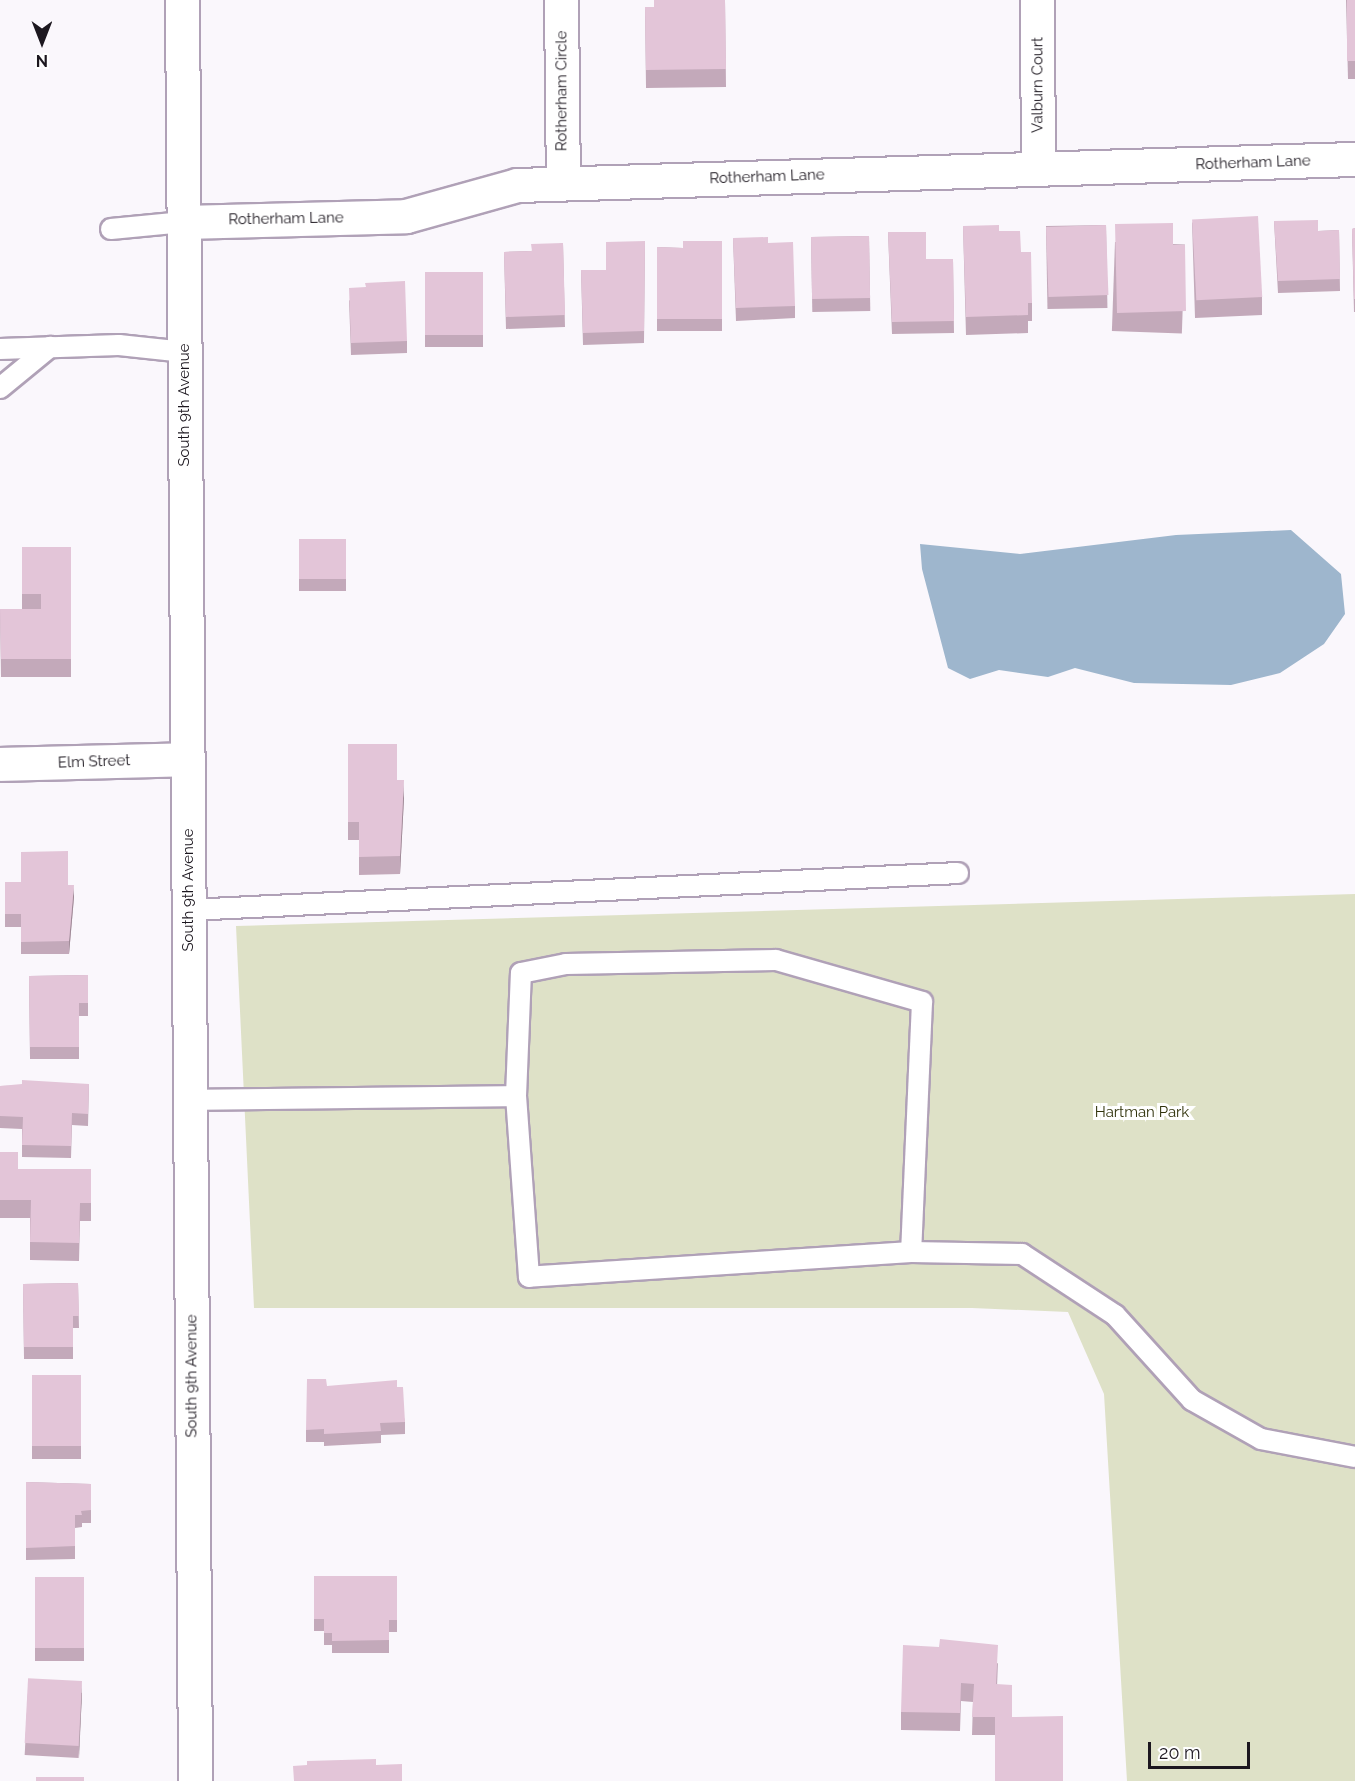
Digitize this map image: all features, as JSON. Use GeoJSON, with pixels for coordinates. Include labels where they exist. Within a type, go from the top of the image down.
{"type":"FeatureCollection","features":[{"type":"Feature","properties":{"kind":"street","name":"South 9th Avenue"},"geometry":{"type":"LineString","coordinates":[[182,0],[195,1781]]}},
{"type":"Feature","properties":{"kind":"street","name":"Rotherham Circle"},"geometry":{"type":"LineString","coordinates":[[561,0],[562,182]]}},
{"type":"Feature","properties":{"kind":"street","name":"Valburn Court"},"geometry":{"type":"LineString","coordinates":[[1037,0],[1038,169]]}},
{"type":"Feature","properties":{"kind":"street","name":"Rotherham Lane"},"geometry":{"type":"LineString","coordinates":[[184,222],[406,216],[517,184],[1355,159]]}},
{"type":"Feature","properties":{"kind":"street","name":"Elm Street"},"geometry":{"type":"LineString","coordinates":[[0,764],[188,759]]}},
{"type":"Feature","properties":{"kind":"lane"},"geometry":{"type":"LineString","coordinates":[[111,229],[184,222]]}},
{"type":"Feature","properties":{"kind":"lane"},"geometry":{"type":"LineString","coordinates":[[0,349],[119,345],[185,352]]}},
{"type":"Feature","properties":{"kind":"lane"},"geometry":{"type":"LineString","coordinates":[[0,388],[50,347]]}},
{"type":"Feature","properties":{"kind":"lane"},"geometry":{"type":"LineString","coordinates":[[189,910],[958,873]]}},
{"type":"Feature","properties":{"kind":"lane"},"geometry":{"type":"LineString","coordinates":[[911,1252],[922,1002],[776,960],[566,964],[521,973],[516,1096],[529,1277],[911,1252],[1022,1254],[1115,1315],[1192,1400],[1261,1439],[1355,1457]]}},
{"type":"Feature","properties":{"kind":"lane"},"geometry":{"type":"LineString","coordinates":[[190,1100],[516,1096]]}},
{"type":"Feature","properties":{"kind":"green space","name":"Hartman Park"},"geometry":{"type":"Polygon","coordinates":[[[1355,894],[1355,1781],[1127,1781],[1104,1394],[1068,1312],[972,1308],[254,1308],[236,926],[1355,894]]]}},
{"type":"Feature","properties":{"kind":"water"},"geometry":{"type":"Polygon","coordinates":[[[1291,530],[1341,574],[1345,614],[1324,644],[1280,673],[1231,685],[1134,683],[1075,668],[1048,677],[999,670],[970,679],[948,668],[922,569],[920,544],[1020,554],[1176,535],[1291,530]]]}},
{"type":"Feature","properties":{"kind":"building"},"geometry":{"type":"Polygon","coordinates":[[[654,0],[725,0],[726,69],[646,70],[645,7],[654,7],[654,0]]]}},
{"type":"Feature","properties":{"kind":"building"},"geometry":{"type":"Polygon","coordinates":[[[1347,0],[1355,0],[1355,61],[1347,61],[1347,0]]]}},
{"type":"Feature","properties":{"kind":"building"},"geometry":{"type":"Polygon","coordinates":[[[1258,216],[1262,297],[1196,300],[1192,219],[1258,216]]]}},
{"type":"Feature","properties":{"kind":"building"},"geometry":{"type":"Polygon","coordinates":[[[1318,220],[1318,231],[1339,230],[1340,279],[1278,281],[1274,221],[1318,220]]]}},
{"type":"Feature","properties":{"kind":"building"},"geometry":{"type":"Polygon","coordinates":[[[1173,223],[1173,245],[1185,245],[1186,311],[1117,313],[1115,224],[1173,223]]]}},
{"type":"Feature","properties":{"kind":"building"},"geometry":{"type":"Polygon","coordinates":[[[999,225],[999,231],[1020,231],[1021,252],[1031,252],[1032,303],[1028,303],[1028,315],[966,317],[963,226],[999,225]]]}},
{"type":"Feature","properties":{"kind":"building"},"geometry":{"type":"Polygon","coordinates":[[[1106,225],[1108,295],[1048,297],[1046,227],[1106,225]]]}},
{"type":"Feature","properties":{"kind":"building"},"geometry":{"type":"Polygon","coordinates":[[[1355,228],[1355,299],[1354,299],[1352,229],[1355,228]]]}},
{"type":"Feature","properties":{"kind":"building"},"geometry":{"type":"Polygon","coordinates":[[[888,232],[926,232],[926,259],[953,259],[954,321],[892,322],[888,232]]]}},
{"type":"Feature","properties":{"kind":"building"},"geometry":{"type":"Polygon","coordinates":[[[869,236],[870,298],[812,299],[811,237],[869,236]]]}},
{"type":"Feature","properties":{"kind":"building"},"geometry":{"type":"Polygon","coordinates":[[[768,237],[768,243],[793,242],[795,306],[736,308],[733,238],[768,237]]]}},
{"type":"Feature","properties":{"kind":"building"},"geometry":{"type":"Polygon","coordinates":[[[645,241],[644,331],[583,333],[581,270],[606,270],[606,242],[645,241]]]}},
{"type":"Feature","properties":{"kind":"building"},"geometry":{"type":"Polygon","coordinates":[[[683,241],[722,241],[722,319],[657,319],[657,247],[683,248],[683,241]]]}},
{"type":"Feature","properties":{"kind":"building"},"geometry":{"type":"Polygon","coordinates":[[[563,243],[565,315],[506,317],[504,252],[532,251],[531,244],[563,243]]]}},
{"type":"Feature","properties":{"kind":"building"},"geometry":{"type":"Polygon","coordinates":[[[425,272],[483,272],[483,335],[425,335],[425,272]]]}},
{"type":"Feature","properties":{"kind":"building"},"geometry":{"type":"Polygon","coordinates":[[[405,281],[407,341],[351,343],[349,288],[366,287],[365,283],[405,281]]]}},
{"type":"Feature","properties":{"kind":"building"},"geometry":{"type":"Polygon","coordinates":[[[299,539],[346,539],[346,579],[299,579],[299,539]]]}},
{"type":"Feature","properties":{"kind":"building"},"geometry":{"type":"Polygon","coordinates":[[[22,547],[71,547],[71,659],[1,659],[0,609],[41,609],[41,594],[22,594],[22,547]]]}},
{"type":"Feature","properties":{"kind":"building"},"geometry":{"type":"Polygon","coordinates":[[[348,744],[397,744],[397,780],[404,780],[400,856],[359,857],[359,822],[348,822],[348,744]]]}},
{"type":"Feature","properties":{"kind":"building"},"geometry":{"type":"Polygon","coordinates":[[[68,851],[68,885],[74,885],[69,941],[21,942],[21,914],[5,914],[5,882],[21,882],[21,852],[68,851]]]}},
{"type":"Feature","properties":{"kind":"building"},"geometry":{"type":"Polygon","coordinates":[[[88,975],[88,1003],[79,1003],[79,1047],[30,1047],[29,976],[88,975]]]}},
{"type":"Feature","properties":{"kind":"building"},"geometry":{"type":"Polygon","coordinates":[[[22,1080],[89,1084],[88,1114],[72,1113],[71,1146],[22,1145],[23,1117],[0,1116],[0,1086],[22,1084],[22,1080]]]}},
{"type":"Feature","properties":{"kind":"building"},"geometry":{"type":"Polygon","coordinates":[[[0,1152],[18,1152],[18,1169],[91,1169],[91,1203],[80,1203],[79,1243],[30,1242],[31,1200],[0,1200],[0,1152]]]}},
{"type":"Feature","properties":{"kind":"building"},"geometry":{"type":"Polygon","coordinates":[[[78,1283],[79,1316],[73,1316],[73,1347],[24,1347],[23,1284],[78,1283]]]}},
{"type":"Feature","properties":{"kind":"building"},"geometry":{"type":"Polygon","coordinates":[[[32,1375],[81,1375],[81,1446],[32,1446],[32,1375]]]}},
{"type":"Feature","properties":{"kind":"building"},"geometry":{"type":"Polygon","coordinates":[[[307,1379],[326,1379],[327,1386],[397,1380],[397,1387],[403,1387],[405,1422],[380,1423],[381,1431],[324,1434],[324,1429],[306,1430],[307,1379]]]}},
{"type":"Feature","properties":{"kind":"building"},"geometry":{"type":"Polygon","coordinates":[[[26,1482],[91,1484],[91,1510],[81,1511],[82,1515],[75,1515],[75,1546],[26,1548],[26,1482]]]}},
{"type":"Feature","properties":{"kind":"building"},"geometry":{"type":"Polygon","coordinates":[[[314,1576],[397,1576],[397,1620],[389,1620],[389,1640],[332,1641],[332,1633],[324,1633],[324,1619],[314,1619],[314,1576]]]}},
{"type":"Feature","properties":{"kind":"building"},"geometry":{"type":"Polygon","coordinates":[[[35,1577],[84,1577],[84,1648],[35,1648],[35,1577]]]}},
{"type":"Feature","properties":{"kind":"building"},"geometry":{"type":"Polygon","coordinates":[[[940,1639],[998,1645],[996,1684],[1012,1685],[1012,1717],[1063,1716],[1063,1781],[995,1781],[995,1717],[972,1717],[974,1684],[961,1683],[960,1713],[901,1712],[903,1645],[939,1647],[940,1639]]]}},
{"type":"Feature","properties":{"kind":"building"},"geometry":{"type":"Polygon","coordinates":[[[28,1678],[82,1681],[79,1746],[25,1743],[28,1678]]]}},
{"type":"Feature","properties":{"kind":"building"},"geometry":{"type":"Polygon","coordinates":[[[376,1759],[376,1765],[402,1764],[402,1781],[294,1781],[293,1766],[307,1765],[307,1761],[376,1759]]]}},
{"type":"Feature","properties":{"kind":"building"},"geometry":{"type":"Polygon","coordinates":[[[36,1777],[84,1777],[84,1781],[36,1781],[36,1777]]]}}]}
